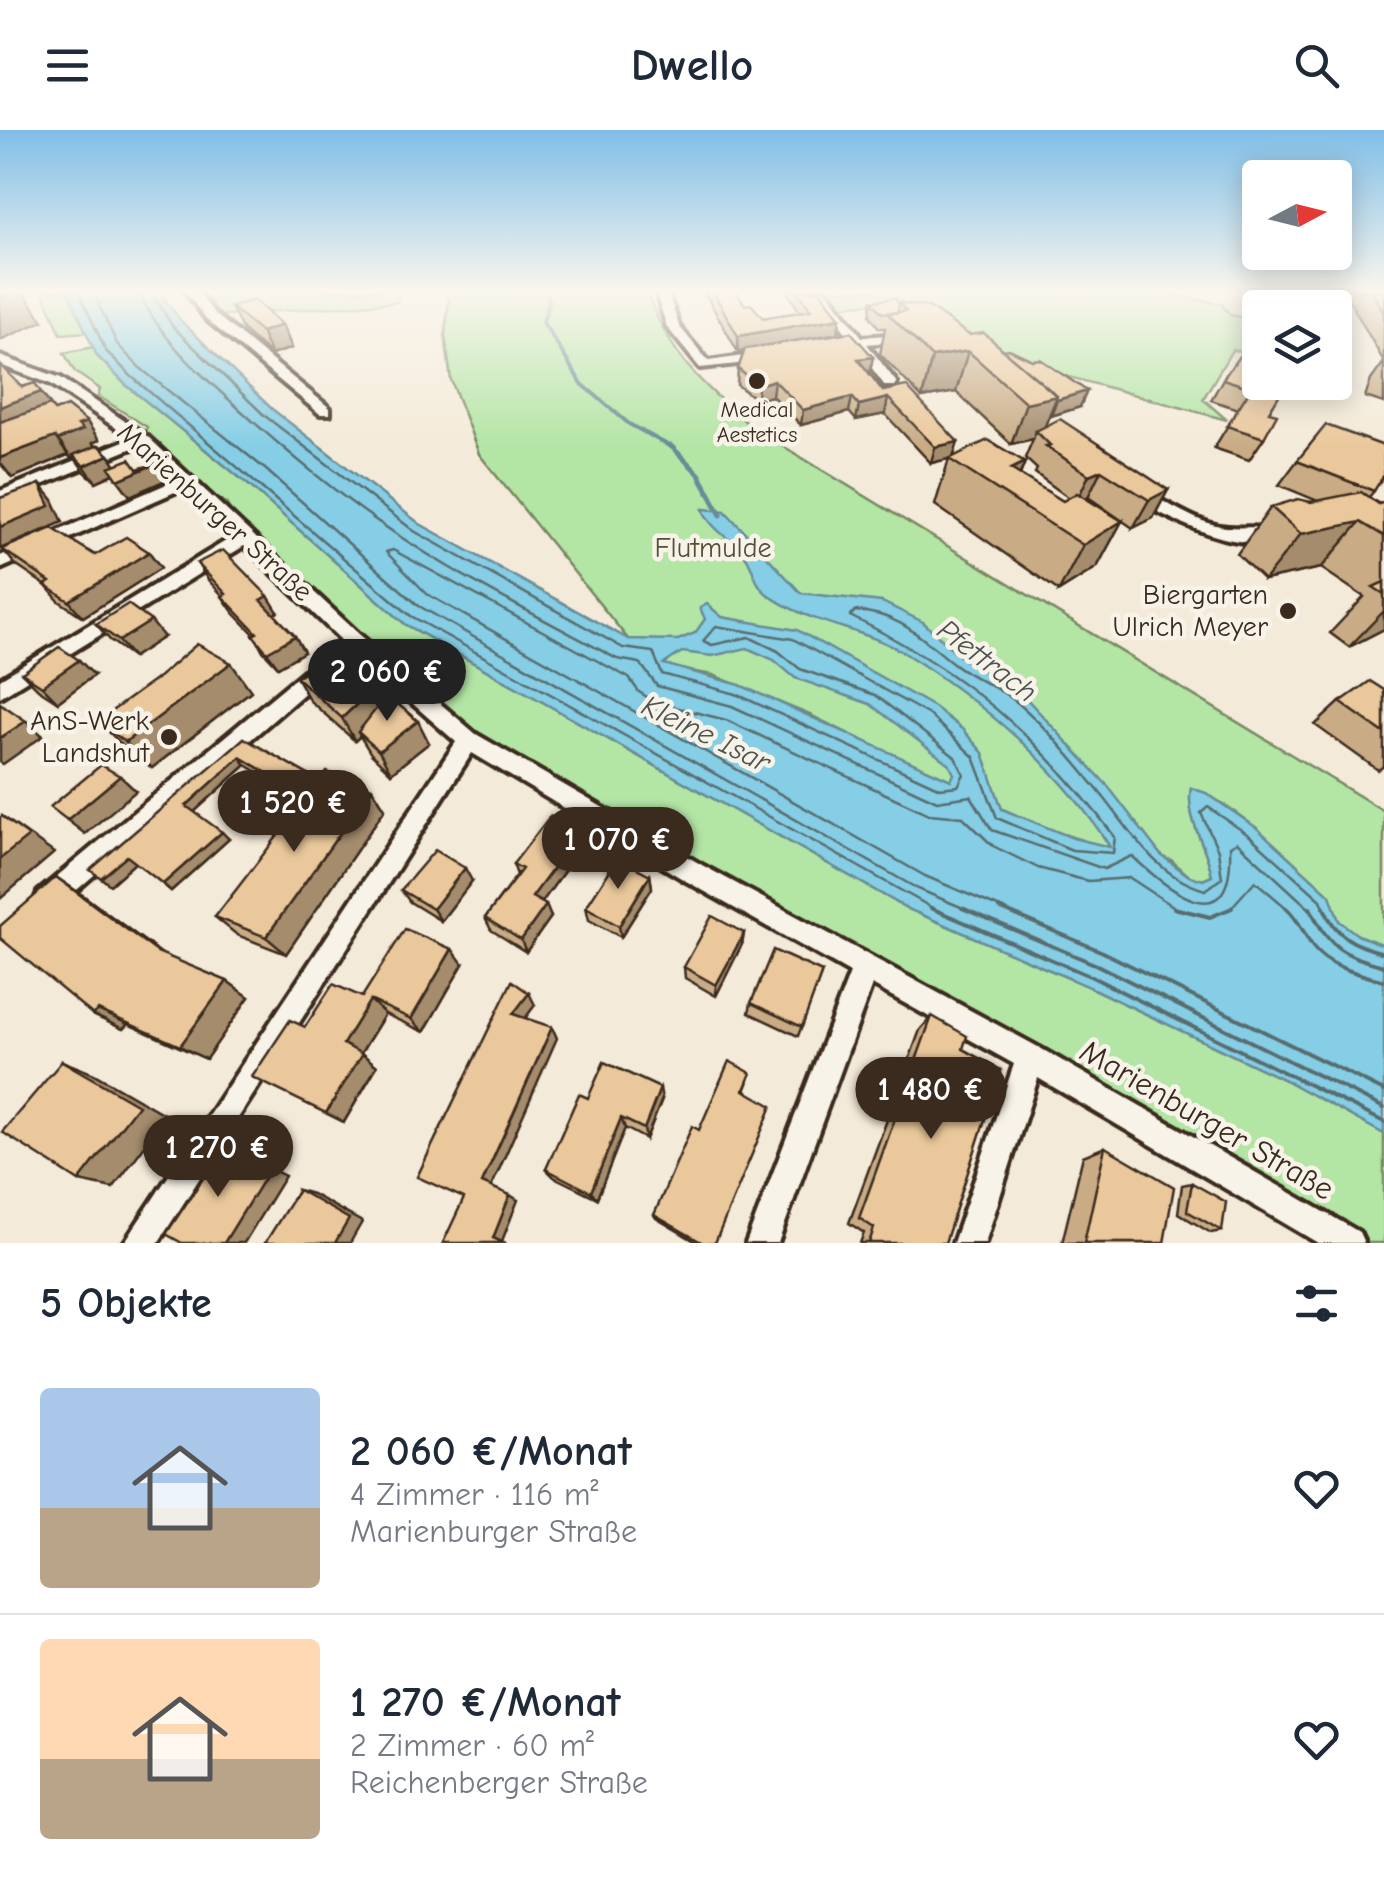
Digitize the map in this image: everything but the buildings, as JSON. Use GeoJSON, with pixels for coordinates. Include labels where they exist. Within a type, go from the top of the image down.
{"type":"FeatureCollection","features":[{"type":"Feature","properties":{"kind":"street"},"geometry":{"type":"LineString","coordinates":[[241,342],[325,412]]}},
{"type":"Feature","properties":{"kind":"street"},"geometry":{"type":"LineString","coordinates":[[686,342],[706,364],[774,356]]}},
{"type":"Feature","properties":{"kind":"street"},"geometry":{"type":"LineString","coordinates":[[811,348],[843,342]]}},
{"type":"Feature","properties":{"kind":"street"},"geometry":{"type":"LineString","coordinates":[[861,342],[890,384]]}},
{"type":"Feature","properties":{"kind":"street","name":"Marienburger Straße"},"geometry":{"type":"LineString","coordinates":[[0,360],[56,381],[83,407],[142,439],[353,640],[469,740],[1348,1243]]}},
{"type":"Feature","properties":{"kind":"street"},"geometry":{"type":"LineString","coordinates":[[0,497],[142,439]]}},
{"type":"Feature","properties":{"kind":"street"},"geometry":{"type":"LineString","coordinates":[[0,563],[187,481]]}},
{"type":"Feature","properties":{"kind":"street"},"geometry":{"type":"LineString","coordinates":[[1121,482],[1202,530],[1236,537],[1287,533]]}},
{"type":"Feature","properties":{"kind":"street"},"geometry":{"type":"LineString","coordinates":[[0,690],[244,537]]}},
{"type":"Feature","properties":{"kind":"street"},"geometry":{"type":"LineString","coordinates":[[28,917],[353,640]]}},
{"type":"Feature","properties":{"kind":"street"},"geometry":{"type":"LineString","coordinates":[[140,1243],[469,740]]}},
{"type":"Feature","properties":{"kind":"street"},"geometry":{"type":"LineString","coordinates":[[762,1243],[865,967]]}},
{"type":"Feature","properties":{"kind":"street"},"geometry":{"type":"LineString","coordinates":[[970,1243],[1030,1058]]}},
{"type":"Feature","properties":{"kind":"green space","name":"Flutmulde"},"geometry":{"type":"Polygon","coordinates":[[[446,342],[671,342],[689,367],[753,428],[1384,811],[1384,945],[1346,928],[1328,894],[1279,848],[1224,805],[1191,788],[1191,811],[1212,876],[1203,880],[1189,876],[1171,860],[1097,845],[1038,826],[812,716],[713,675],[671,668],[628,639],[479,454],[451,380],[446,342]]]}},
{"type":"Feature","properties":{"kind":"green space"},"geometry":{"type":"Polygon","coordinates":[[[948,342],[1242,342],[1242,351],[1232,350],[1203,399],[1227,420],[948,342]]]}},
{"type":"Feature","properties":{"kind":"green space"},"geometry":{"type":"Polygon","coordinates":[[[94,347],[97,356],[125,384],[250,486],[405,624],[908,909],[1087,986],[1285,1080],[1384,1134],[1384,1243],[1348,1243],[469,740],[245,537],[226,503],[187,481],[142,439],[147,427],[98,396],[100,389],[75,372],[64,353],[94,347]]]}},
{"type":"Feature","properties":{"kind":"water","name":"Kleine Isar"},"geometry":{"type":"Polygon","coordinates":[[[91,342],[203,342],[272,409],[420,524],[628,639],[678,640],[695,633],[705,619],[700,608],[707,604],[722,617],[797,630],[934,707],[962,729],[983,753],[1002,809],[1073,838],[1110,847],[1068,790],[992,716],[906,654],[871,637],[798,612],[766,593],[744,554],[715,528],[703,509],[725,511],[801,593],[882,602],[923,622],[961,657],[1023,695],[1107,785],[1160,854],[1189,876],[1203,880],[1212,876],[1191,810],[1191,788],[1206,793],[1257,828],[1330,895],[1339,921],[1359,936],[1384,945],[1384,1134],[1285,1080],[1087,986],[908,909],[405,624],[250,486],[125,384],[97,356],[91,342]],[[747,648],[712,656],[682,652],[664,664],[740,685],[951,780],[954,774],[949,764],[870,704],[795,678],[774,660],[747,648]]]}},
{"type":"Feature","properties":{"kind":"waterway","name":"Pfettrach"},"geometry":{"type":"LineString","coordinates":[[555,342],[581,383],[629,424],[673,448]]}},
{"type":"Feature","properties":{"kind":"waterway","name":"Pfettrach"},"geometry":{"type":"LineString","coordinates":[[673,448],[699,474],[721,515]]}},
{"type":"Feature","properties":{"kind":"place","name":"Medical Aestetics"},"geometry":{"type":"Point","coordinates":[757,381]}},
{"type":"Feature","properties":{"kind":"place","name":"Biergarten Ulrich Meyer"},"geometry":{"type":"Point","coordinates":[1288,611]}},
{"type":"Feature","properties":{"kind":"place","name":"AnS-Werk Landshut"},"geometry":{"type":"Point","coordinates":[169,737]}}]}
